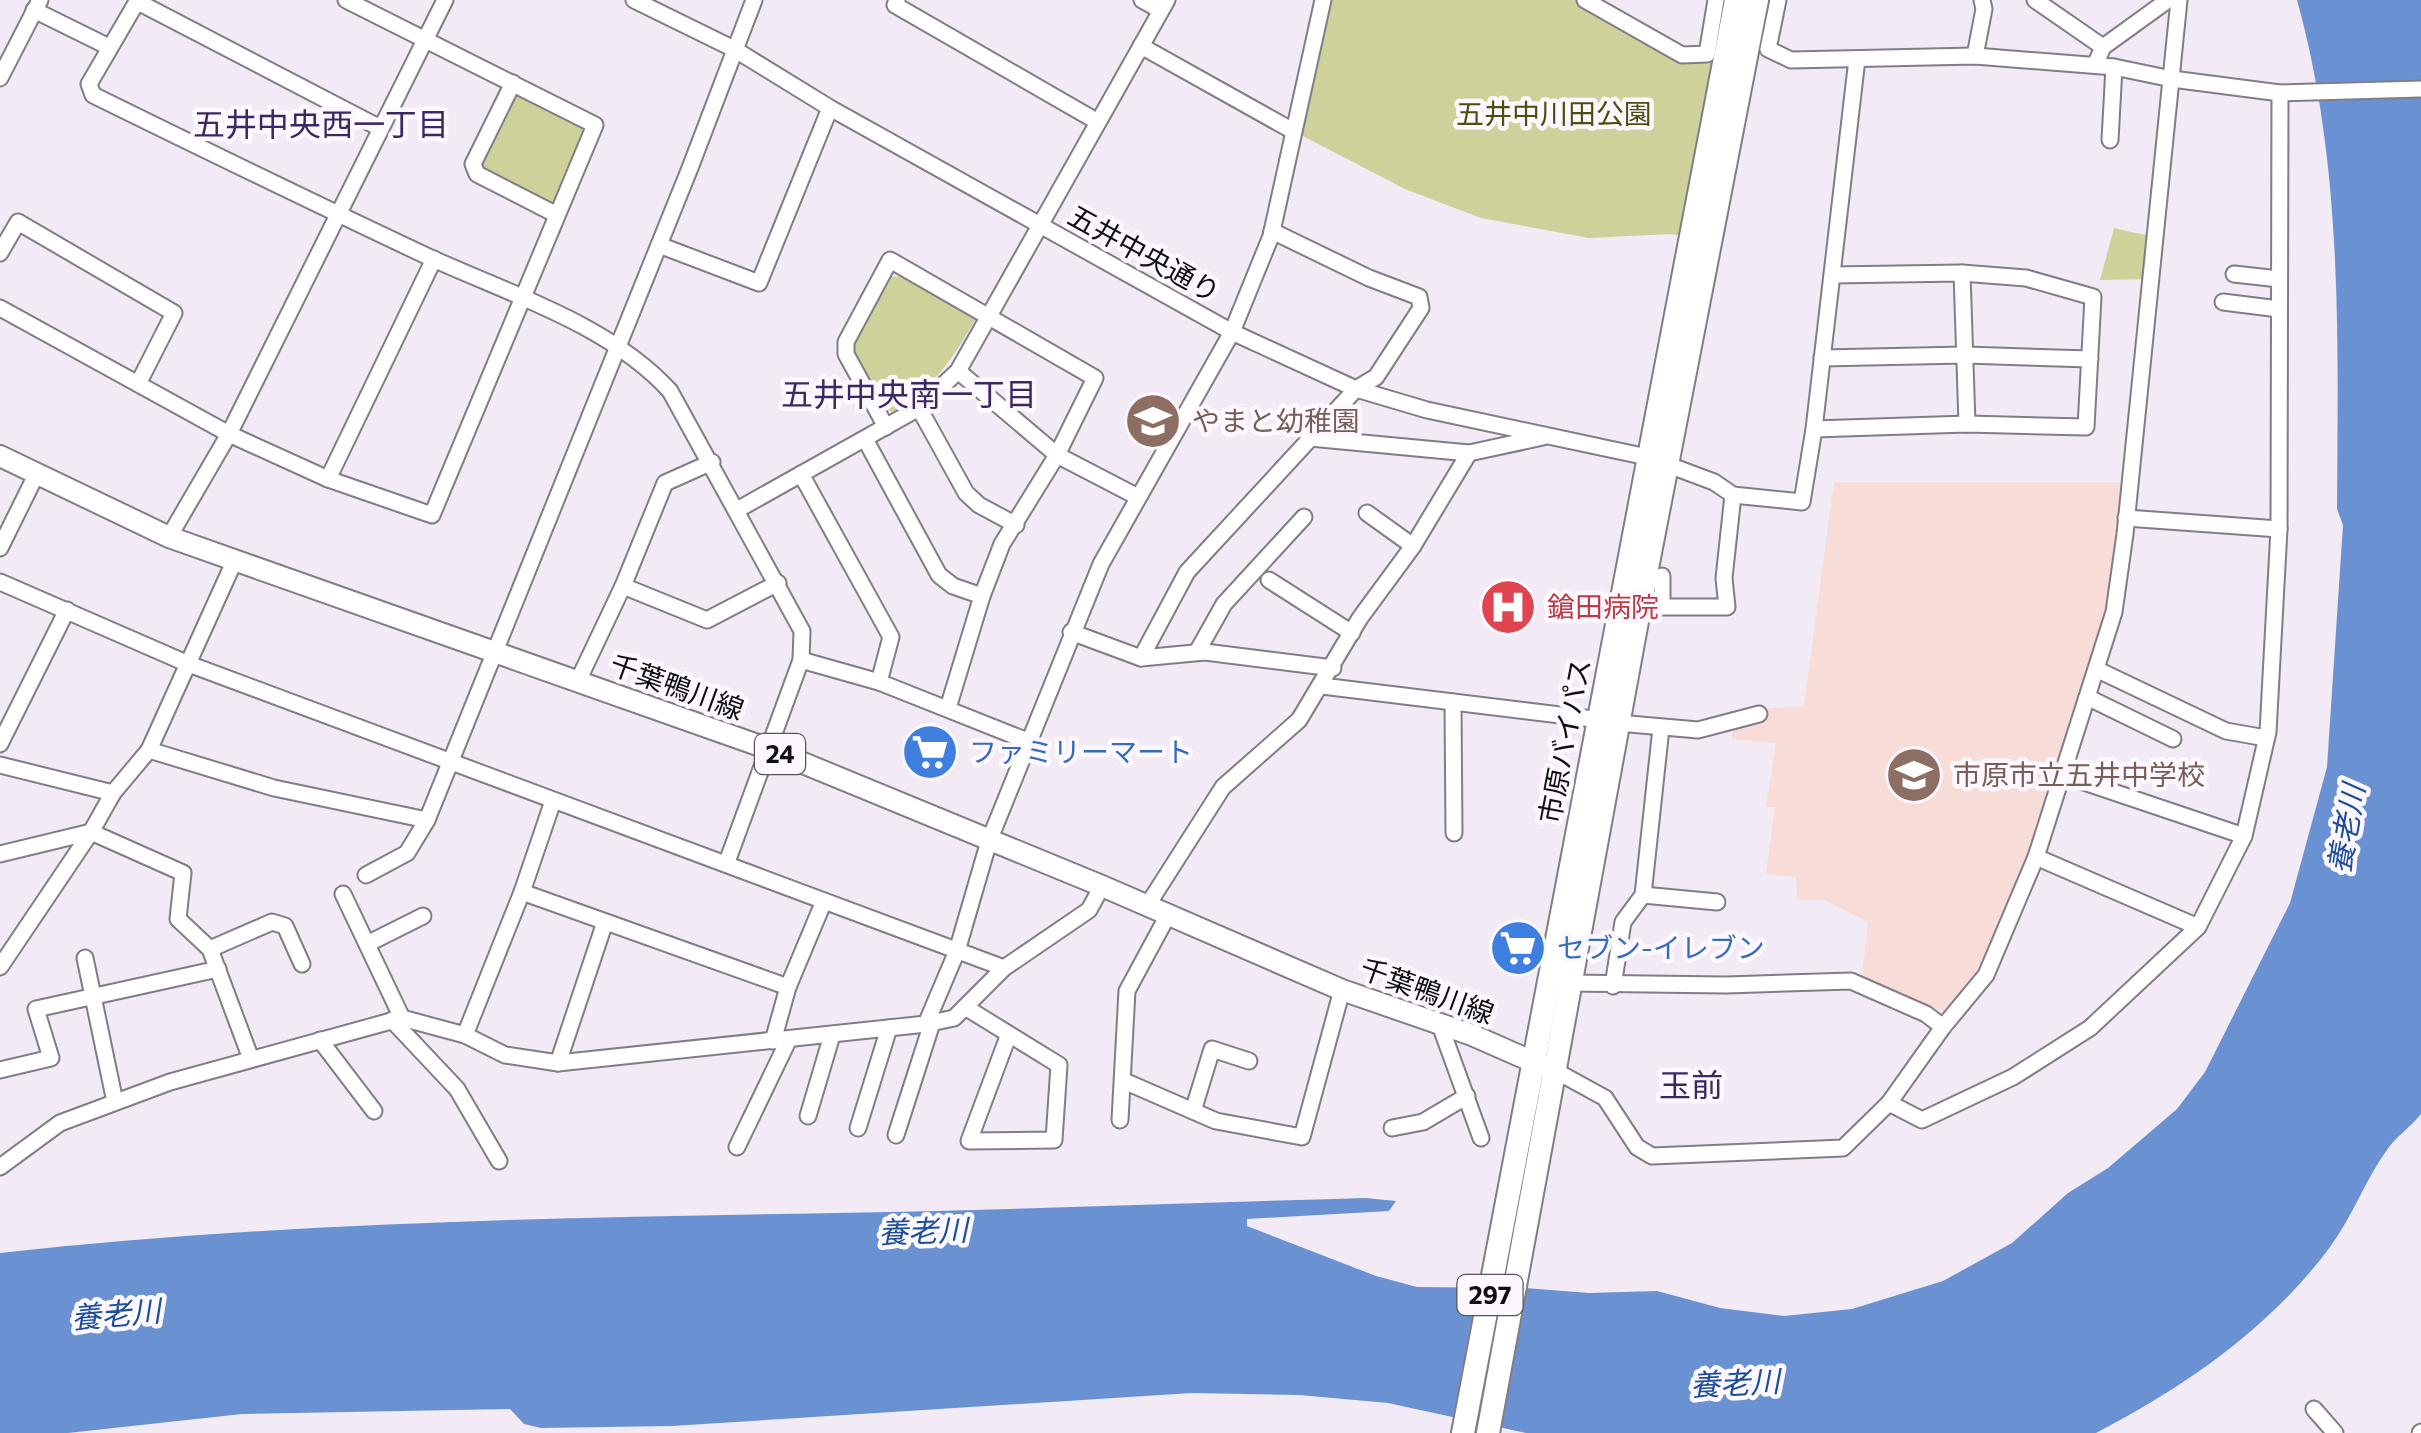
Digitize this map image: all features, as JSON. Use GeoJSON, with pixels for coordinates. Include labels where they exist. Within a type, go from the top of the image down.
{"type":"FeatureCollection","features":[{"type":"Feature","properties":{"kind":"highway","name":"市原バイパス"},"geometry":{"type":"LineString","coordinates":[[1488,1433],[1528,1156],[1610,722],[1736,0]]}},
{"type":"Feature","properties":{"kind":"highway","name":"市原バイパス"},"geometry":{"type":"LineString","coordinates":[[1657,460],[1757,0]]}},
{"type":"Feature","properties":{"kind":"highway","name":"市原バイパス"},"geometry":{"type":"LineString","coordinates":[[1544,1066],[1569,983],[1610,722]]}},
{"type":"Feature","properties":{"kind":"highway","name":"市原バイパス"},"geometry":{"type":"LineString","coordinates":[[1463,1433],[1528,1156]]}},
{"type":"Feature","properties":{"kind":"main road","name":"千葉鴨川線"},"geometry":{"type":"LineString","coordinates":[[0,456],[169,537],[769,750],[1102,886],[1342,990],[1472,1035],[1544,1066]]}},
{"type":"Feature","properties":{"kind":"street"},"geometry":{"type":"LineString","coordinates":[[0,308],[229,434],[328,479],[432,515],[595,125],[346,0]]}},
{"type":"Feature","properties":{"kind":"street"},"geometry":{"type":"LineString","coordinates":[[169,537],[229,434],[444,0]]}},
{"type":"Feature","properties":{"kind":"street","name":"五井中央通り"},"geometry":{"type":"LineString","coordinates":[[634,0],[734,49],[830,108],[1232,332],[1356,389],[1427,410],[1657,460],[1714,482],[1733,495]]}},
{"type":"Feature","properties":{"kind":"street"},"geometry":{"type":"LineString","coordinates":[[366,875],[408,852],[427,820],[754,0]]}},
{"type":"Feature","properties":{"kind":"street"},"geometry":{"type":"LineString","coordinates":[[897,0],[895,5],[1098,122]]}},
{"type":"Feature","properties":{"kind":"street"},"geometry":{"type":"LineString","coordinates":[[737,510],[919,408],[958,371],[1164,5],[1142,0]]}},
{"type":"Feature","properties":{"kind":"street"},"geometry":{"type":"LineString","coordinates":[[896,1135],[989,841],[1071,632],[1100,564],[1136,496],[1232,332],[1272,231],[1323,0]]}},
{"type":"Feature","properties":{"kind":"street"},"geometry":{"type":"LineString","coordinates":[[1585,0],[1682,55],[1707,54],[1716,0]]}},
{"type":"Feature","properties":{"kind":"street"},"geometry":{"type":"LineString","coordinates":[[1778,0],[1768,49],[1791,60],[1974,56],[2114,66],[2172,79],[2280,93],[2421,89]]}},
{"type":"Feature","properties":{"kind":"street"},"geometry":{"type":"LineString","coordinates":[[1974,56],[1984,9],[1982,0]]}},
{"type":"Feature","properties":{"kind":"street"},"geometry":{"type":"LineString","coordinates":[[2036,0],[2104,47]]}},
{"type":"Feature","properties":{"kind":"street"},"geometry":{"type":"LineString","coordinates":[[2096,64],[2104,47],[2146,4],[2168,0]]}},
{"type":"Feature","properties":{"kind":"street"},"geometry":{"type":"LineString","coordinates":[[1544,1066],[1605,1098],[1637,1147],[1652,1156],[1843,1148],[1889,1104],[1943,1027],[1986,975],[2036,858],[2114,612],[2178,0]]}},
{"type":"Feature","properties":{"kind":"street"},"geometry":{"type":"LineString","coordinates":[[380,128],[142,4],[135,5],[89,84],[93,96],[434,259],[523,297],[618,347],[656,375],[670,391],[802,631],[801,660],[728,862]]}},
{"type":"Feature","properties":{"kind":"street"},"geometry":{"type":"LineString","coordinates":[[0,78],[37,5],[110,47]]}},
{"type":"Feature","properties":{"kind":"street"},"geometry":{"type":"LineString","coordinates":[[1142,46],[1293,130]]}},
{"type":"Feature","properties":{"kind":"street"},"geometry":{"type":"LineString","coordinates":[[1662,576],[1662,607],[1727,607],[1724,578],[1733,495],[1802,502],[1857,59]]}},
{"type":"Feature","properties":{"kind":"street"},"geometry":{"type":"LineString","coordinates":[[2110,140],[2114,66]]}},
{"type":"Feature","properties":{"kind":"street"},"geometry":{"type":"LineString","coordinates":[[512,83],[473,164],[477,174],[557,216]]}},
{"type":"Feature","properties":{"kind":"street"},"geometry":{"type":"LineString","coordinates":[[1889,1104],[1922,1120],[2013,1077],[2090,1028],[2198,927],[2244,836],[2266,738],[2279,528],[2280,93]]}},
{"type":"Feature","properties":{"kind":"street"},"geometry":{"type":"LineString","coordinates":[[659,246],[759,283],[830,108]]}},
{"type":"Feature","properties":{"kind":"street"},"geometry":{"type":"LineString","coordinates":[[0,253],[18,222],[174,313],[139,382]]}},
{"type":"Feature","properties":{"kind":"street"},"geometry":{"type":"LineString","coordinates":[[1141,658],[1188,572],[1356,389],[1376,377],[1422,308],[1419,297],[1369,278],[1272,231]]}},
{"type":"Feature","properties":{"kind":"street"},"geometry":{"type":"LineString","coordinates":[[328,479],[434,259]]}},
{"type":"Feature","properties":{"kind":"street"},"geometry":{"type":"LineString","coordinates":[[886,426],[846,354],[846,342],[890,260],[1095,378],[1057,455],[1002,544],[948,708]]}},
{"type":"Feature","properties":{"kind":"street"},"geometry":{"type":"LineString","coordinates":[[1814,429],[1967,424],[2086,427],[2093,297],[2026,278],[1962,273],[1832,275]]}},
{"type":"Feature","properties":{"kind":"street"},"geometry":{"type":"LineString","coordinates":[[1962,273],[1967,424]]}},
{"type":"Feature","properties":{"kind":"street"},"geometry":{"type":"LineString","coordinates":[[2234,274],[2279,280]]}},
{"type":"Feature","properties":{"kind":"street"},"geometry":{"type":"LineString","coordinates":[[2223,302],[2279,309]]}},
{"type":"Feature","properties":{"kind":"street"},"geometry":{"type":"LineString","coordinates":[[1822,358],[1964,355],[2090,359]]}},
{"type":"Feature","properties":{"kind":"street"},"geometry":{"type":"LineString","coordinates":[[958,371],[1057,455],[1136,496]]}},
{"type":"Feature","properties":{"kind":"street"},"geometry":{"type":"LineString","coordinates":[[919,408],[966,493],[979,505],[1016,525]]}},
{"type":"Feature","properties":{"kind":"street"},"geometry":{"type":"LineString","coordinates":[[1310,438],[1469,453],[1548,436]]}},
{"type":"Feature","properties":{"kind":"street"},"geometry":{"type":"LineString","coordinates":[[864,439],[939,575],[953,586],[982,596]]}},
{"type":"Feature","properties":{"kind":"street"},"geometry":{"type":"LineString","coordinates":[[1147,906],[1223,787],[1300,720],[1352,632],[1413,546],[1469,453]]}},
{"type":"Feature","properties":{"kind":"street"},"geometry":{"type":"LineString","coordinates":[[578,681],[665,483],[712,462]]}},
{"type":"Feature","properties":{"kind":"street"},"geometry":{"type":"LineString","coordinates":[[801,474],[891,637],[878,682]]}},
{"type":"Feature","properties":{"kind":"street"},"geometry":{"type":"LineString","coordinates":[[0,548],[36,475]]}},
{"type":"Feature","properties":{"kind":"street"},"geometry":{"type":"LineString","coordinates":[[1367,512],[1413,546]]}},
{"type":"Feature","properties":{"kind":"street"},"geometry":{"type":"LineString","coordinates":[[1198,652],[1224,604],[1304,517]]}},
{"type":"Feature","properties":{"kind":"street"},"geometry":{"type":"LineString","coordinates":[[2126,518],[2279,528]]}},
{"type":"Feature","properties":{"kind":"street"},"geometry":{"type":"LineString","coordinates":[[0,968],[92,832],[113,793],[149,750],[234,562]]}},
{"type":"Feature","properties":{"kind":"street"},"geometry":{"type":"LineString","coordinates":[[1269,580],[1352,632]]}},
{"type":"Feature","properties":{"kind":"street"},"geometry":{"type":"LineString","coordinates":[[0,582],[186,663],[1004,968]]}},
{"type":"Feature","properties":{"kind":"street"},"geometry":{"type":"LineString","coordinates":[[623,586],[708,620],[778,583]]}},
{"type":"Feature","properties":{"kind":"street"},"geometry":{"type":"LineString","coordinates":[[0,744],[6,717],[67,610]]}},
{"type":"Feature","properties":{"kind":"street"},"geometry":{"type":"LineString","coordinates":[[1071,632],[1141,658],[1198,652],[1332,668]]}},
{"type":"Feature","properties":{"kind":"street"},"geometry":{"type":"LineString","coordinates":[[801,660],[878,682],[1030,742]]}},
{"type":"Feature","properties":{"kind":"street"},"geometry":{"type":"LineString","coordinates":[[2096,669],[2226,731],[2266,738]]}},
{"type":"Feature","properties":{"kind":"street"},"geometry":{"type":"LineString","coordinates":[[1322,686],[1661,728],[1698,730],[1759,714]]}},
{"type":"Feature","properties":{"kind":"street"},"geometry":{"type":"LineString","coordinates":[[2088,696],[2173,740]]}},
{"type":"Feature","properties":{"kind":"street"},"geometry":{"type":"LineString","coordinates":[[1454,702],[1454,834]]}},
{"type":"Feature","properties":{"kind":"street"},"geometry":{"type":"LineString","coordinates":[[1613,986],[1623,922],[1643,895],[1661,728]]}},
{"type":"Feature","properties":{"kind":"street"},"geometry":{"type":"LineString","coordinates":[[149,750],[274,788],[427,820]]}},
{"type":"Feature","properties":{"kind":"street"},"geometry":{"type":"LineString","coordinates":[[0,766],[113,793]]}},
{"type":"Feature","properties":{"kind":"street"},"geometry":{"type":"LineString","coordinates":[[2062,776],[2244,836]]}},
{"type":"Feature","properties":{"kind":"street"},"geometry":{"type":"LineString","coordinates":[[466,1034],[553,801]]}},
{"type":"Feature","properties":{"kind":"street"},"geometry":{"type":"LineString","coordinates":[[0,854],[92,832],[184,873],[178,919],[210,948],[251,1059]]}},
{"type":"Feature","properties":{"kind":"street"},"geometry":{"type":"LineString","coordinates":[[2036,858],[2198,927]]}},
{"type":"Feature","properties":{"kind":"street"},"geometry":{"type":"LineString","coordinates":[[0,1168],[60,1123],[115,1102],[170,1082],[397,1019],[466,1034],[506,1054],[558,1063],[929,1024],[954,1018],[1004,968],[1089,910],[1102,886]]}},
{"type":"Feature","properties":{"kind":"street"},"geometry":{"type":"LineString","coordinates":[[522,892],[788,987]]}},
{"type":"Feature","properties":{"kind":"street"},"geometry":{"type":"LineString","coordinates":[[343,894],[397,1019],[457,1089],[500,1161]]}},
{"type":"Feature","properties":{"kind":"street"},"geometry":{"type":"LineString","coordinates":[[1643,895],[1716,902]]}},
{"type":"Feature","properties":{"kind":"street"},"geometry":{"type":"LineString","coordinates":[[737,1147],[781,1040],[788,987],[824,901]]}},
{"type":"Feature","properties":{"kind":"street"},"geometry":{"type":"LineString","coordinates":[[1120,1120],[1127,991],[1168,914]]}},
{"type":"Feature","properties":{"kind":"street"},"geometry":{"type":"LineString","coordinates":[[367,944],[423,916]]}},
{"type":"Feature","properties":{"kind":"street"},"geometry":{"type":"LineString","coordinates":[[210,948],[272,922],[285,926],[302,964]]}},
{"type":"Feature","properties":{"kind":"street"},"geometry":{"type":"LineString","coordinates":[[558,1063],[605,922]]}},
{"type":"Feature","properties":{"kind":"street"},"geometry":{"type":"LineString","coordinates":[[85,958],[115,1102]]}},
{"type":"Feature","properties":{"kind":"street"},"geometry":{"type":"LineString","coordinates":[[0,1070],[51,1058],[36,1009],[218,969]]}},
{"type":"Feature","properties":{"kind":"street"},"geometry":{"type":"LineString","coordinates":[[1569,983],[1613,986],[1852,981],[1926,1014],[1943,1027]]}},
{"type":"Feature","properties":{"kind":"street"},"geometry":{"type":"LineString","coordinates":[[1124,1081],[1216,1121],[1302,1137],[1342,990]]}},
{"type":"Feature","properties":{"kind":"street"},"geometry":{"type":"LineString","coordinates":[[965,1007],[1009,1034],[1058,1065],[1054,1140],[969,1141],[1009,1034]]}},
{"type":"Feature","properties":{"kind":"street"},"geometry":{"type":"LineString","coordinates":[[1440,1025],[1481,1138]]}},
{"type":"Feature","properties":{"kind":"street"},"geometry":{"type":"LineString","coordinates":[[858,1128],[889,1028]]}},
{"type":"Feature","properties":{"kind":"street"},"geometry":{"type":"LineString","coordinates":[[808,1116],[832,1035]]}},
{"type":"Feature","properties":{"kind":"street"},"geometry":{"type":"LineString","coordinates":[[320,1040],[374,1111]]}},
{"type":"Feature","properties":{"kind":"street"},"geometry":{"type":"LineString","coordinates":[[1193,1111],[1212,1049],[1249,1061]]}},
{"type":"Feature","properties":{"kind":"street"},"geometry":{"type":"LineString","coordinates":[[1392,1128],[1423,1122],[1467,1096]]}},
{"type":"Feature","properties":{"kind":"street"},"geometry":{"type":"LineString","coordinates":[[2314,1409],[2335,1433]]}},
{"type":"Feature","properties":{"kind":"shaded area","name":"市原市立五井中学校"},"geometry":{"type":"Polygon","coordinates":[[[1834,482],[2123,482],[2108,614],[2031,853],[1982,973],[1944,1012],[1862,977],[1868,922],[1824,900],[1797,900],[1796,877],[1766,874],[1775,807],[1766,807],[1776,743],[1732,739],[1736,710],[1804,706],[1834,482]]]}},
{"type":"Feature","properties":{"kind":"green space","name":"五井中川田公園"},"geometry":{"type":"Polygon","coordinates":[[[1323,0],[1585,0],[1682,55],[1707,54],[1725,61],[1690,237],[1670,234],[1589,238],[1481,218],[1405,189],[1293,131],[1323,0]]]}},
{"type":"Feature","properties":{"kind":"green space"},"geometry":{"type":"Polygon","coordinates":[[[520,93],[582,126],[584,132],[556,201],[547,205],[485,172],[480,161],[514,94],[520,93]]]}},
{"type":"Feature","properties":{"kind":"green space"},"geometry":{"type":"Polygon","coordinates":[[[2114,228],[2154,237],[2150,279],[2100,280],[2114,228]]]}},
{"type":"Feature","properties":{"kind":"green space"},"geometry":{"type":"Polygon","coordinates":[[[902,276],[975,320],[941,372],[894,412],[885,410],[854,355],[853,344],[892,277],[902,276]]]}},
{"type":"Feature","properties":{"kind":"water","name":"養老川"},"geometry":{"type":"Polygon","coordinates":[[[2297,0],[2421,0],[2421,1114],[2389,1147],[2330,1247],[2281,1304],[2224,1353],[2162,1396],[2096,1433],[1526,1433],[1388,1403],[1299,1395],[1192,1393],[672,1426],[541,1428],[524,1424],[510,1409],[242,1414],[68,1433],[0,1433],[0,1253],[104,1243],[418,1223],[1365,1198],[1396,1201],[1389,1211],[1247,1219],[1247,1226],[1376,1276],[1417,1287],[1589,1293],[1657,1291],[1720,1308],[1784,1316],[1852,1309],[1943,1281],[2012,1243],[2068,1193],[2108,1168],[2177,1109],[2205,1072],[2290,903],[2327,767],[2343,525],[2337,509],[2335,252],[2323,125],[2297,0]]]}},
{"type":"Feature","properties":{"kind":"place","name":"やまと幼稚園"},"geometry":{"type":"Point","coordinates":[1153,421]}},
{"type":"Feature","properties":{"kind":"place","name":"鎗田病院"},"geometry":{"type":"Point","coordinates":[1508,607]}},
{"type":"Feature","properties":{"kind":"place","name":"ファミリーマート"},"geometry":{"type":"Point","coordinates":[930,752]}},
{"type":"Feature","properties":{"kind":"place","name":"市原市立五井中学校"},"geometry":{"type":"Point","coordinates":[1914,775]}},
{"type":"Feature","properties":{"kind":"place","name":"セブン-イレブン"},"geometry":{"type":"Point","coordinates":[1518,948]}},
{"type":"Feature","properties":{"kind":"district","name":"五井中央西一丁目"},"geometry":{"type":"Point","coordinates":[321,125]}},
{"type":"Feature","properties":{"kind":"district","name":"五井中央南一丁目"},"geometry":{"type":"Point","coordinates":[909,395]}},
{"type":"Feature","properties":{"kind":"district","name":"玉前"},"geometry":{"type":"Point","coordinates":[1691,1086]}}]}
